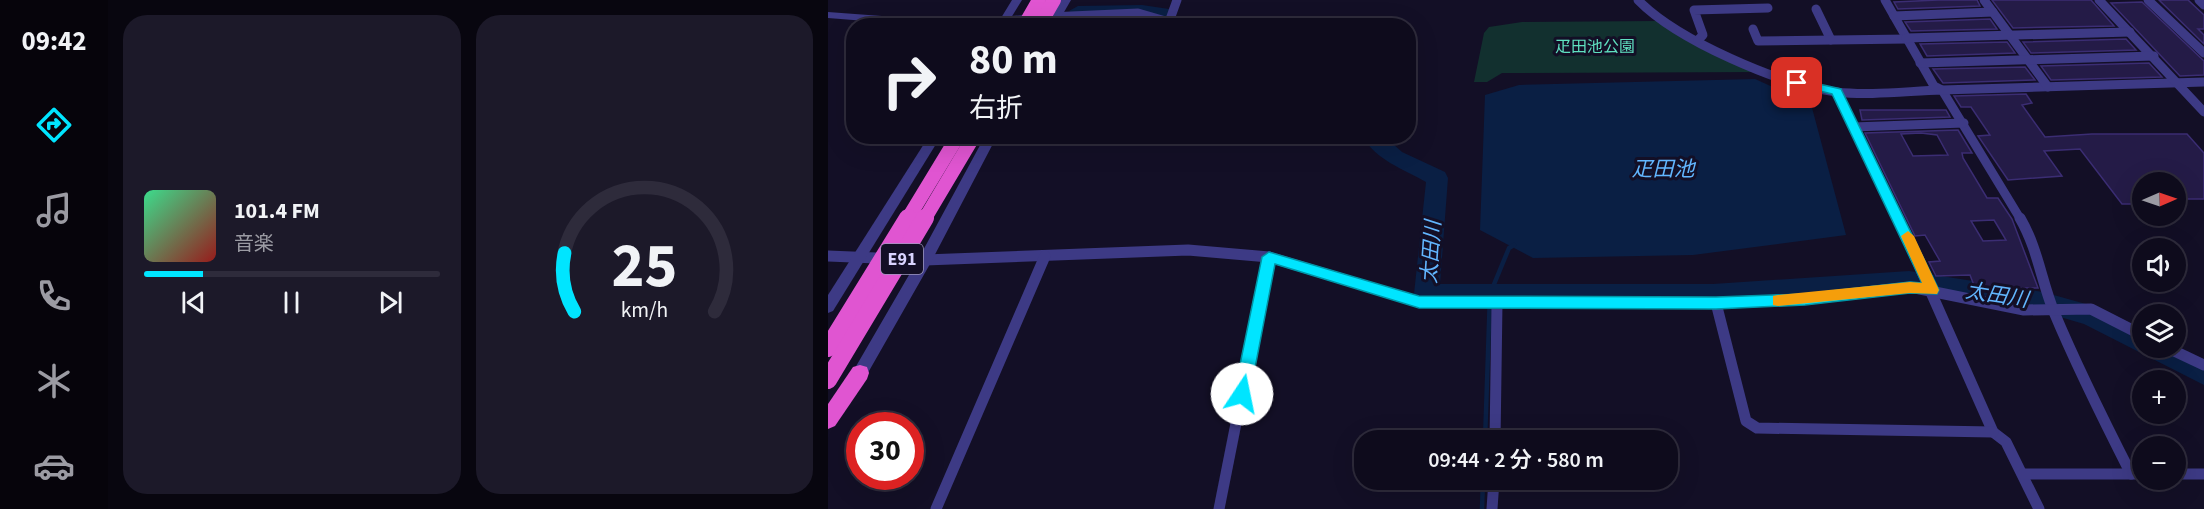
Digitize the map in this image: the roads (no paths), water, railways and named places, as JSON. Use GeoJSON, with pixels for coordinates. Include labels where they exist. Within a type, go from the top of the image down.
{"type":"FeatureCollection","features":[{"type":"Feature","properties":{"kind":"highway"},"geometry":{"type":"LineString","coordinates":[[1011,18],[1026,0]]}},
{"type":"Feature","properties":{"kind":"highway"},"geometry":{"type":"LineString","coordinates":[[1029,18],[1039,0]]}},
{"type":"Feature","properties":{"kind":"highway"},"geometry":{"type":"LineString","coordinates":[[1044,18],[1054,0]]}},
{"type":"Feature","properties":{"kind":"highway","name":"E91"},"geometry":{"type":"LineString","coordinates":[[828,348],[953,144]]}},
{"type":"Feature","properties":{"kind":"highway","name":"E91"},"geometry":{"type":"LineString","coordinates":[[828,380],[969,144]]}},
{"type":"Feature","properties":{"kind":"highway"},"geometry":{"type":"LineString","coordinates":[[828,420],[860,373]]}},
{"type":"Feature","properties":{"kind":"street"},"geometry":{"type":"LineString","coordinates":[[1009,18],[1017,0]]}},
{"type":"Feature","properties":{"kind":"street"},"geometry":{"type":"LineString","coordinates":[[1055,18],[1066,0]]}},
{"type":"Feature","properties":{"kind":"street"},"geometry":{"type":"LineString","coordinates":[[1170,18],[1177,0]]}},
{"type":"Feature","properties":{"kind":"street"},"geometry":{"type":"LineString","coordinates":[[1638,0],[1645,10],[1698,40],[1797,83],[1837,92],[2204,82]]}},
{"type":"Feature","properties":{"kind":"street"},"geometry":{"type":"LineString","coordinates":[[1885,0],[1934,86],[1942,90],[1964,123],[1997,183],[2033,240],[2053,309],[2083,378],[2132,465]]}},
{"type":"Feature","properties":{"kind":"street"},"geometry":{"type":"LineString","coordinates":[[1984,0],[2048,87]]}},
{"type":"Feature","properties":{"kind":"street"},"geometry":{"type":"LineString","coordinates":[[2099,0],[2179,82],[2204,112]]}},
{"type":"Feature","properties":{"kind":"street"},"geometry":{"type":"LineString","coordinates":[[2148,0],[2204,53]]}},
{"type":"Feature","properties":{"kind":"street"},"geometry":{"type":"LineString","coordinates":[[2199,0],[2204,5]]}},
{"type":"Feature","properties":{"kind":"street"},"geometry":{"type":"LineString","coordinates":[[1698,40],[1703,35],[1695,10],[1768,8]]}},
{"type":"Feature","properties":{"kind":"street"},"geometry":{"type":"LineString","coordinates":[[1816,9],[1831,40]]}},
{"type":"Feature","properties":{"kind":"street"},"geometry":{"type":"LineString","coordinates":[[1894,16],[1993,12]]}},
{"type":"Feature","properties":{"kind":"street"},"geometry":{"type":"LineString","coordinates":[[1085,18],[1138,13],[1155,18]]}},
{"type":"Feature","properties":{"kind":"street"},"geometry":{"type":"LineString","coordinates":[[828,15],[870,18]]}},
{"type":"Feature","properties":{"kind":"street"},"geometry":{"type":"LineString","coordinates":[[1753,29],[1758,41],[2130,32]]}},
{"type":"Feature","properties":{"kind":"street"},"geometry":{"type":"LineString","coordinates":[[1920,63],[2154,57]]}},
{"type":"Feature","properties":{"kind":"street"},"geometry":{"type":"LineString","coordinates":[[1837,92],[1853,127],[1867,150],[1932,290],[1993,432],[2006,442],[2039,509]]}},
{"type":"Feature","properties":{"kind":"street"},"geometry":{"type":"LineString","coordinates":[[1853,127],[1964,123]]}},
{"type":"Feature","properties":{"kind":"street"},"geometry":{"type":"LineString","coordinates":[[828,307],[930,144]]}},
{"type":"Feature","properties":{"kind":"street"},"geometry":{"type":"LineString","coordinates":[[828,430],[926,260],[987,144]]}},
{"type":"Feature","properties":{"kind":"street"},"geometry":{"type":"LineString","coordinates":[[828,256],[926,260],[1188,250],[1269,257],[1419,302],[1716,303],[1805,299],[1910,287],[2024,310],[2091,309],[2132,330]]}},
{"type":"Feature","properties":{"kind":"street"},"geometry":{"type":"LineString","coordinates":[[936,509],[1045,256]]}},
{"type":"Feature","properties":{"kind":"street"},"geometry":{"type":"LineString","coordinates":[[1219,509],[1269,257]]}},
{"type":"Feature","properties":{"kind":"street"},"geometry":{"type":"LineString","coordinates":[[1495,430],[1497,303]]}},
{"type":"Feature","properties":{"kind":"street"},"geometry":{"type":"LineString","coordinates":[[1716,303],[1746,421],[1757,428],[1993,432]]}},
{"type":"Feature","properties":{"kind":"street"},"geometry":{"type":"LineString","coordinates":[[2186,356],[2204,365]]}},
{"type":"Feature","properties":{"kind":"street"},"geometry":{"type":"LineString","coordinates":[[2023,474],[2132,474]]}},
{"type":"Feature","properties":{"kind":"street"},"geometry":{"type":"LineString","coordinates":[[2186,474],[2204,474]]}},
{"type":"Feature","properties":{"kind":"street"},"geometry":{"type":"LineString","coordinates":[[1492,509],[1493,490]]}},
{"type":"Feature","properties":{"kind":"water","name":"疋田池"},"geometry":{"type":"Polygon","coordinates":[[[1755,79],[1811,104],[1846,235],[1693,255],[1533,258],[1480,230],[1485,95],[1519,85],[1755,79]]]}},
{"type":"Feature","properties":{"kind":"waterway","name":"太田川"},"geometry":{"type":"LineString","coordinates":[[1078,11],[1142,10],[1163,13],[1162,18]]}},
{"type":"Feature","properties":{"kind":"waterway","name":"太田川"},"geometry":{"type":"LineString","coordinates":[[1379,144],[1402,162],[1437,178],[1427,294],[1713,294],[1909,281],[2043,302],[2091,315],[2132,337]]}},
{"type":"Feature","properties":{"kind":"waterway"},"geometry":{"type":"LineString","coordinates":[[1485,430],[1490,294],[1509,248],[1514,245]]}},
{"type":"Feature","properties":{"kind":"waterway","name":"太田川"},"geometry":{"type":"LineString","coordinates":[[2174,358],[2204,373]]}},
{"type":"Feature","properties":{"kind":"waterway"},"geometry":{"type":"LineString","coordinates":[[1482,509],[1483,490]]}},
{"type":"Feature","properties":{"kind":"park label","name":"疋田池公園"},"geometry":{"type":"Point","coordinates":[1595,47]}}]}
